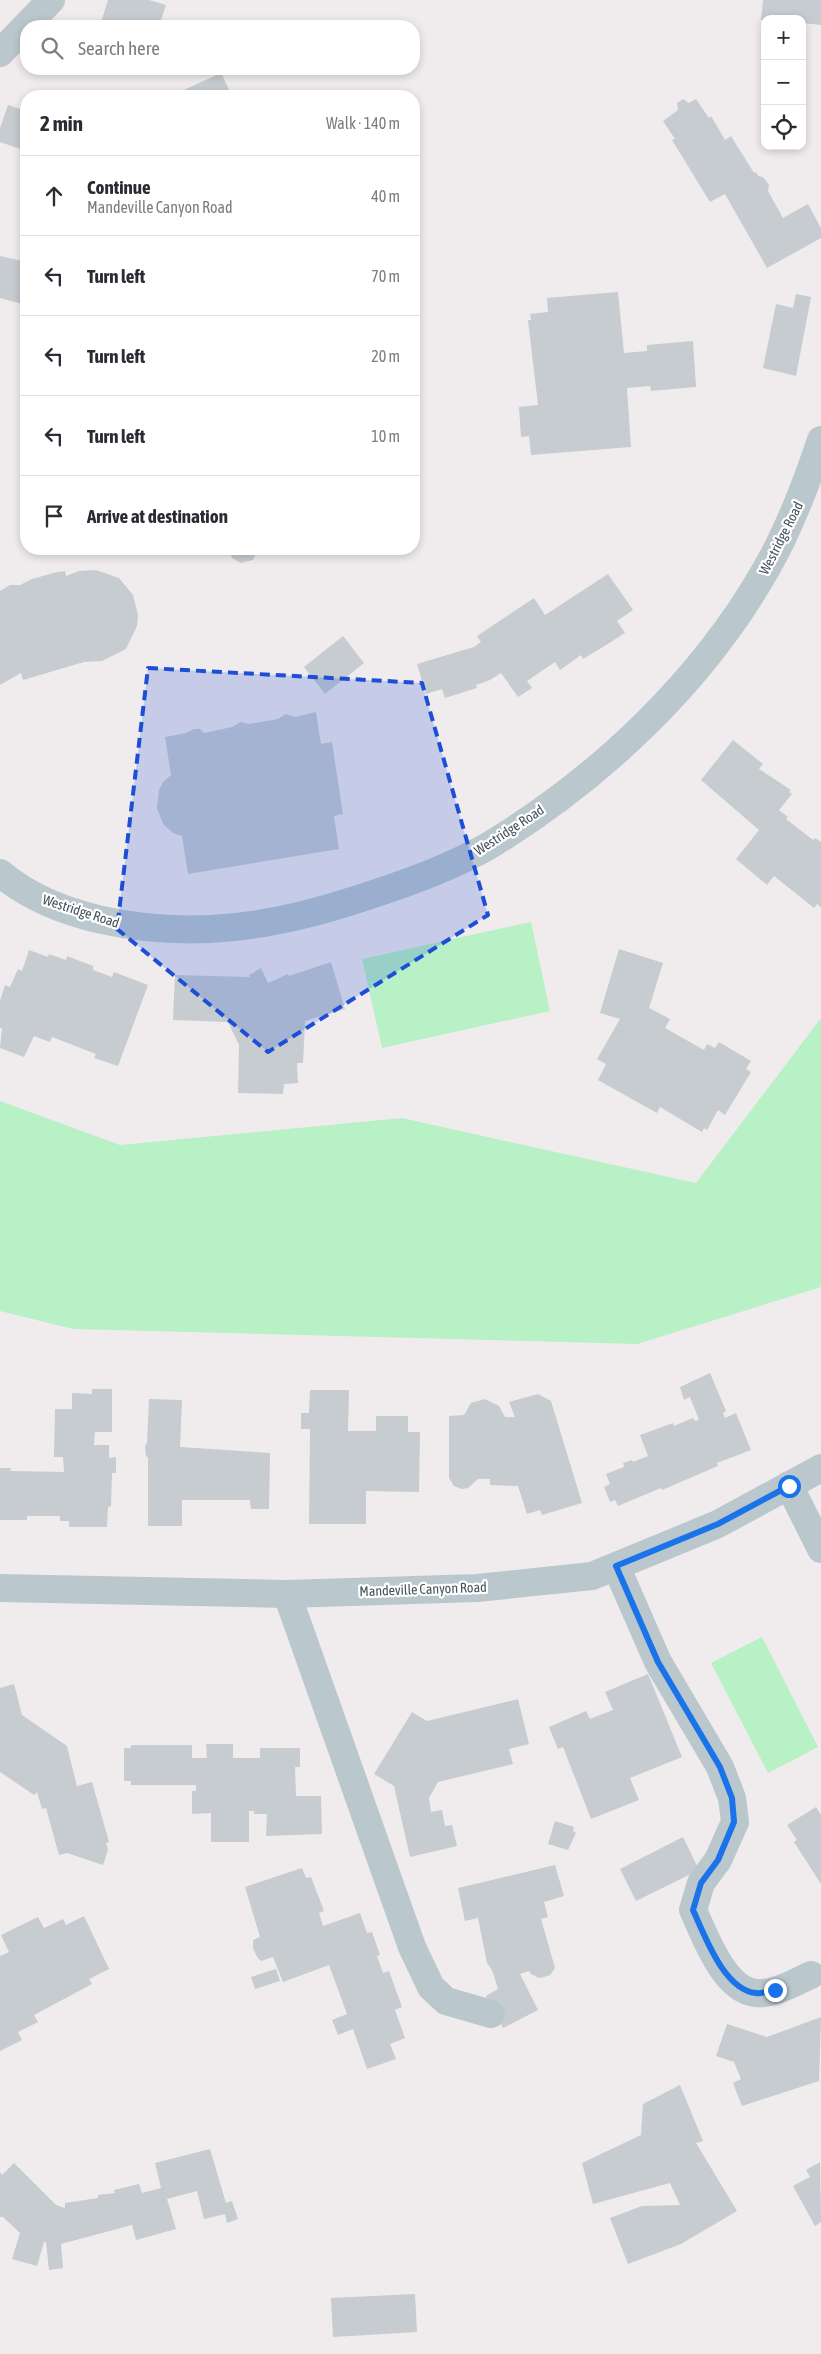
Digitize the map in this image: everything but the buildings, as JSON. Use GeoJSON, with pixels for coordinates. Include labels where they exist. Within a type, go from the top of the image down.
{"type":"FeatureCollection","features":[{"type":"Feature","properties":{"kind":"street"},"geometry":{"type":"LineString","coordinates":[[32,20],[51,0]]}},
{"type":"Feature","properties":{"kind":"street"},"geometry":{"type":"LineString","coordinates":[[0,53],[20,32]]}},
{"type":"Feature","properties":{"kind":"street","name":"Westridge Road"},"geometry":{"type":"LineString","coordinates":[[0,872],[13,884],[44,900],[89,916],[127,926],[182,930],[236,928],[291,918],[332,907],[408,882],[451,865],[482,849],[571,788],[642,727],[715,646],[766,571],[803,494],[821,440]]}},
{"type":"Feature","properties":{"kind":"street","name":"Mandeville Canyon Road"},"geometry":{"type":"LineString","coordinates":[[0,1588],[287,1594],[477,1588],[592,1576],[718,1524],[821,1468]]}},
{"type":"Feature","properties":{"kind":"street"},"geometry":{"type":"LineString","coordinates":[[789,1486],[821,1549]]}},
{"type":"Feature","properties":{"kind":"street"},"geometry":{"type":"LineString","coordinates":[[616,1566],[658,1662],[720,1767],[732,1798],[734,1822],[718,1860],[701,1883],[693,1910],[712,1951],[736,1986],[756,1993],[775,1990],[811,1975]]}},
{"type":"Feature","properties":{"kind":"street"},"geometry":{"type":"LineString","coordinates":[[287,1594],[412,1947],[431,1987],[446,2001],[491,2014]]}},
{"type":"Feature","properties":{"kind":"highlighted area"},"geometry":{"type":"Polygon","coordinates":[[[148,668],[422,683],[488,915],[268,1052],[117,929],[148,668]]]}},
{"type":"Feature","properties":{"kind":"green space"},"geometry":{"type":"Polygon","coordinates":[[[531,922],[550,1011],[382,1048],[362,959],[531,922]]]}},
{"type":"Feature","properties":{"kind":"green space"},"geometry":{"type":"Polygon","coordinates":[[[821,1018],[821,1287],[637,1344],[73,1329],[0,1311],[0,1101],[120,1145],[402,1118],[696,1183],[821,1018]]]}},
{"type":"Feature","properties":{"kind":"green space"},"geometry":{"type":"Polygon","coordinates":[[[762,1637],[818,1747],[768,1773],[711,1663],[762,1637]]]}},
{"type":"Feature","properties":{"kind":"route"},"geometry":{"type":"LineString","coordinates":[[775,1990],[756,1993],[736,1986],[712,1951],[693,1910],[701,1883],[718,1860],[734,1822],[732,1798],[720,1767],[658,1662],[616,1566],[718,1524],[789,1486]]}}]}
